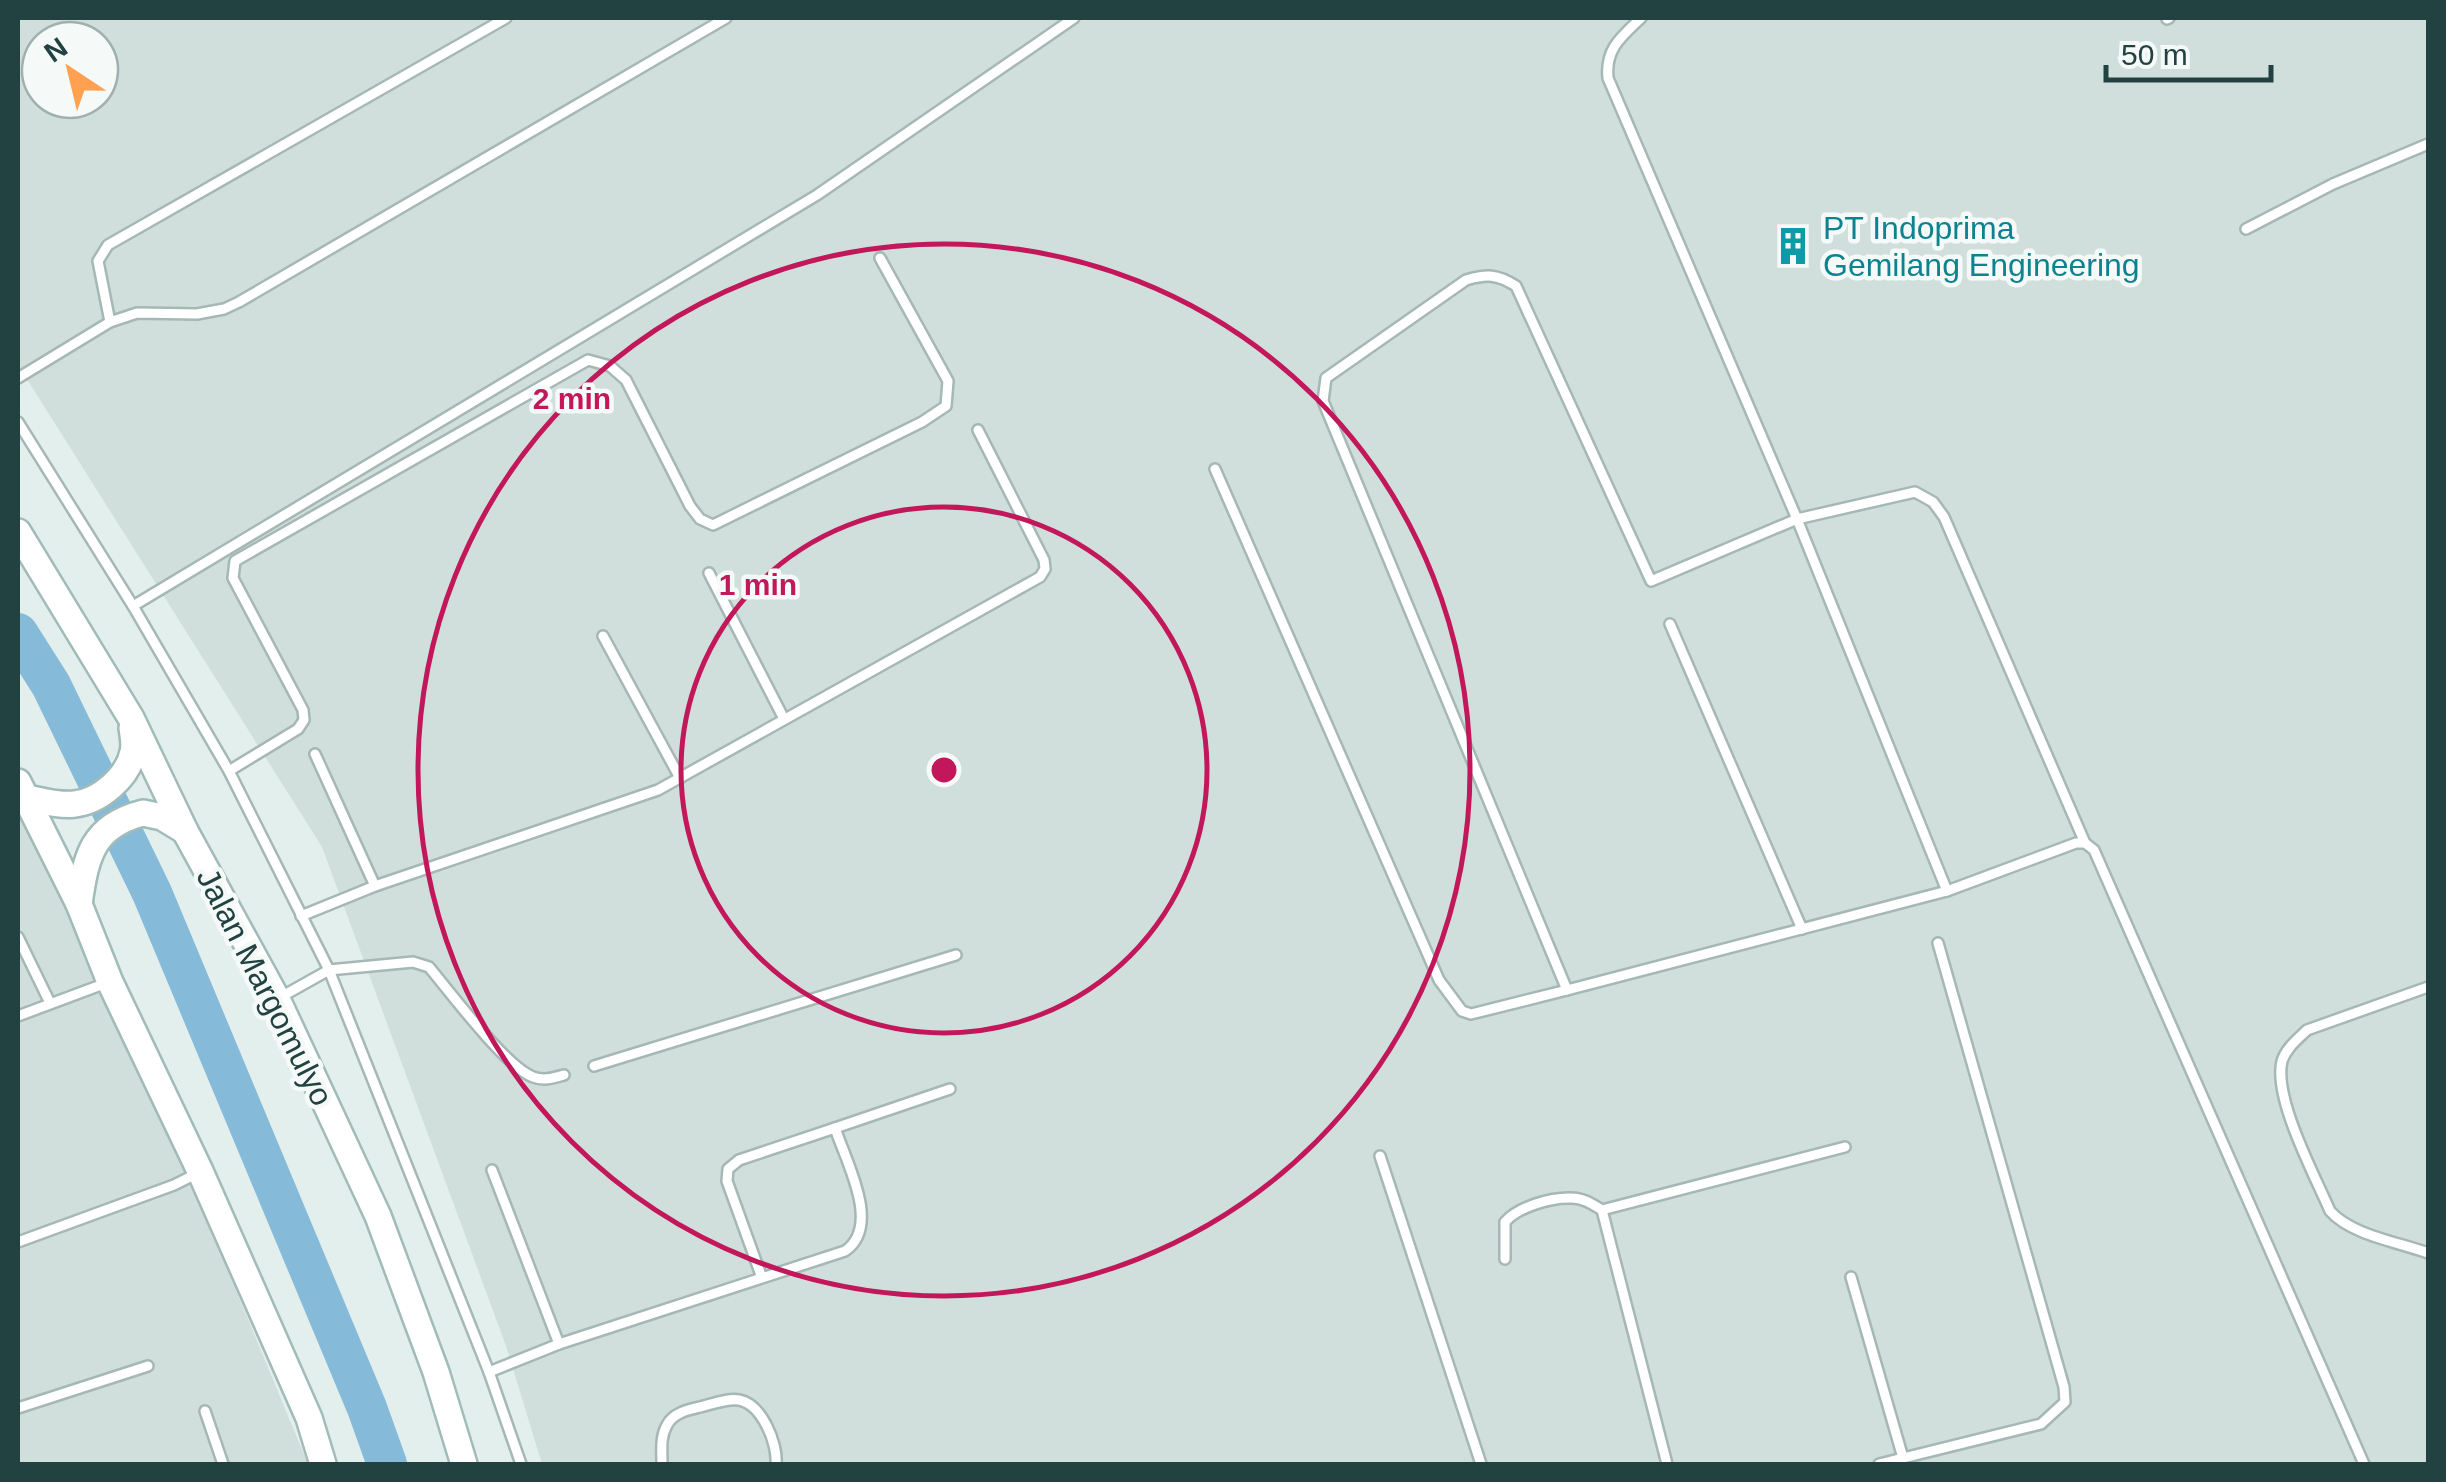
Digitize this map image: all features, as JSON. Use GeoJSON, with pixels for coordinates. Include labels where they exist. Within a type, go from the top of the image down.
{"type":"FeatureCollection","features":[{"type":"Feature","properties":{"kind":"main road","name":"Jalan Margomulyo"},"geometry":{"type":"LineString","coordinates":[[18,532],[130,718],[185,831],[276,999],[378,1216],[436,1372],[464,1464]]}},
{"type":"Feature","properties":{"kind":"main road"},"geometry":{"type":"LineString","coordinates":[[22,790],[60,805],[80,804],[99,796],[118,780],[132,757],[130,718]]}},
{"type":"Feature","properties":{"kind":"main road"},"geometry":{"type":"LineString","coordinates":[[22,790],[80,904],[110,982],[200,1172],[308,1418],[323,1464]]}},
{"type":"Feature","properties":{"kind":"main road"},"geometry":{"type":"LineString","coordinates":[[80,904],[84,867],[102,834],[143,813],[162,817],[185,831]]}},
{"type":"Feature","properties":{"kind":"lane"},"geometry":{"type":"LineString","coordinates":[[110,322],[98,261],[108,245],[506,18]]}},
{"type":"Feature","properties":{"kind":"lane"},"geometry":{"type":"LineString","coordinates":[[18,378],[110,322],[137,313],[198,314],[239,302],[726,18]]}},
{"type":"Feature","properties":{"kind":"lane"},"geometry":{"type":"LineString","coordinates":[[134,606],[817,195],[1074,18]]}},
{"type":"Feature","properties":{"kind":"lane"},"geometry":{"type":"LineString","coordinates":[[1641,18],[1614,43],[1606,61],[1608,78],[1798,519],[1947,890]]}},
{"type":"Feature","properties":{"kind":"lane"},"geometry":{"type":"LineString","coordinates":[[2246,228],[2333,184],[2428,144]]}},
{"type":"Feature","properties":{"kind":"lane"},"geometry":{"type":"LineString","coordinates":[[229,771],[298,729],[304,720],[304,710],[233,578],[235,561],[588,360],[610,366],[626,380],[690,506],[700,519],[713,525],[922,422],[946,406],[948,381],[880,258]]}},
{"type":"Feature","properties":{"kind":"lane"},"geometry":{"type":"LineString","coordinates":[[1567,990],[1323,401],[1326,378],[1466,280],[1486,274],[1500,276],[1516,286],[1651,581],[1798,519],[1915,492],[1933,502],[1944,518],[2085,843],[2100,858],[2364,1464]]}},
{"type":"Feature","properties":{"kind":"lane"},"geometry":{"type":"LineString","coordinates":[[18,422],[134,606],[229,771],[329,970],[489,1372],[521,1464]]}},
{"type":"Feature","properties":{"kind":"lane"},"geometry":{"type":"LineString","coordinates":[[300,916],[375,886],[658,790],[1040,577],[1044,560],[978,430]]}},
{"type":"Feature","properties":{"kind":"lane"},"geometry":{"type":"LineString","coordinates":[[1215,470],[1440,980],[1462,1011],[1471,1014],[1947,890],[2076,842],[2085,843]]}},
{"type":"Feature","properties":{"kind":"lane"},"geometry":{"type":"LineString","coordinates":[[709,573],[784,719]]}},
{"type":"Feature","properties":{"kind":"lane"},"geometry":{"type":"LineString","coordinates":[[1670,624],[1802,929]]}},
{"type":"Feature","properties":{"kind":"lane"},"geometry":{"type":"LineString","coordinates":[[603,636],[680,778]]}},
{"type":"Feature","properties":{"kind":"lane"},"geometry":{"type":"LineString","coordinates":[[315,754],[375,886]]}},
{"type":"Feature","properties":{"kind":"lane"},"geometry":{"type":"LineString","coordinates":[[18,938],[50,1003]]}},
{"type":"Feature","properties":{"kind":"lane"},"geometry":{"type":"LineString","coordinates":[[1879,1464],[2041,1424],[2065,1402],[2064,1387],[1938,943]]}},
{"type":"Feature","properties":{"kind":"lane"},"geometry":{"type":"LineString","coordinates":[[594,1066],[956,955]]}},
{"type":"Feature","properties":{"kind":"lane"},"geometry":{"type":"LineString","coordinates":[[276,999],[329,970],[413,962],[428,967],[514,1063],[531,1076],[547,1080],[564,1075]]}},
{"type":"Feature","properties":{"kind":"lane"},"geometry":{"type":"LineString","coordinates":[[18,1016],[110,982]]}},
{"type":"Feature","properties":{"kind":"lane"},"geometry":{"type":"LineString","coordinates":[[2428,987],[2307,1030],[2282,1060],[2282,1090],[2300,1145],[2330,1211],[2350,1229],[2428,1253]]}},
{"type":"Feature","properties":{"kind":"lane"},"geometry":{"type":"LineString","coordinates":[[762,1278],[728,1181],[728,1169],[739,1160],[950,1089]]}},
{"type":"Feature","properties":{"kind":"lane"},"geometry":{"type":"LineString","coordinates":[[489,1372],[558,1344],[845,1251],[857,1243],[862,1228],[860,1206],[835,1128]]}},
{"type":"Feature","properties":{"kind":"lane"},"geometry":{"type":"LineString","coordinates":[[1505,1259],[1504,1222],[1514,1213],[1540,1203],[1574,1197],[1602,1210],[1845,1147]]}},
{"type":"Feature","properties":{"kind":"lane"},"geometry":{"type":"LineString","coordinates":[[1380,1156],[1481,1464]]}},
{"type":"Feature","properties":{"kind":"lane"},"geometry":{"type":"LineString","coordinates":[[492,1170],[558,1344]]}},
{"type":"Feature","properties":{"kind":"lane"},"geometry":{"type":"LineString","coordinates":[[18,1242],[200,1172]]}},
{"type":"Feature","properties":{"kind":"lane"},"geometry":{"type":"LineString","coordinates":[[1602,1210],[1667,1464]]}},
{"type":"Feature","properties":{"kind":"lane"},"geometry":{"type":"LineString","coordinates":[[1851,1278],[1903,1458]]}},
{"type":"Feature","properties":{"kind":"lane"},"geometry":{"type":"LineString","coordinates":[[18,1408],[148,1366]]}},
{"type":"Feature","properties":{"kind":"lane"},"geometry":{"type":"LineString","coordinates":[[662,1464],[662,1439],[668,1422],[682,1411],[736,1399],[751,1404],[762,1418],[777,1452],[776,1464]]}},
{"type":"Feature","properties":{"kind":"lane"},"geometry":{"type":"LineString","coordinates":[[204,1411],[223,1464]]}},
{"type":"Feature","properties":{"kind":"lane"},"geometry":{"type":"LineString","coordinates":[[1936,1452],[1939,1464]]}},
{"type":"Feature","properties":{"kind":"shaded area"},"geometry":{"type":"Polygon","coordinates":[[[18,18],[2428,18],[2428,1464],[542,1464],[506,1346],[322,847],[18,365],[18,18]]]}},
{"type":"Feature","properties":{"kind":"shaded area"},"geometry":{"type":"Polygon","coordinates":[[[18,808],[110,986],[308,1464],[18,1464],[18,808]]]}},
{"type":"Feature","properties":{"kind":"waterway"},"geometry":{"type":"LineString","coordinates":[[18,633],[51,685],[152,893],[387,1464]]}},
{"type":"Feature","properties":{"kind":"place","name":"PT Indoprima Gemilang Engineering"},"geometry":{"type":"Point","coordinates":[1793,246]}}]}
